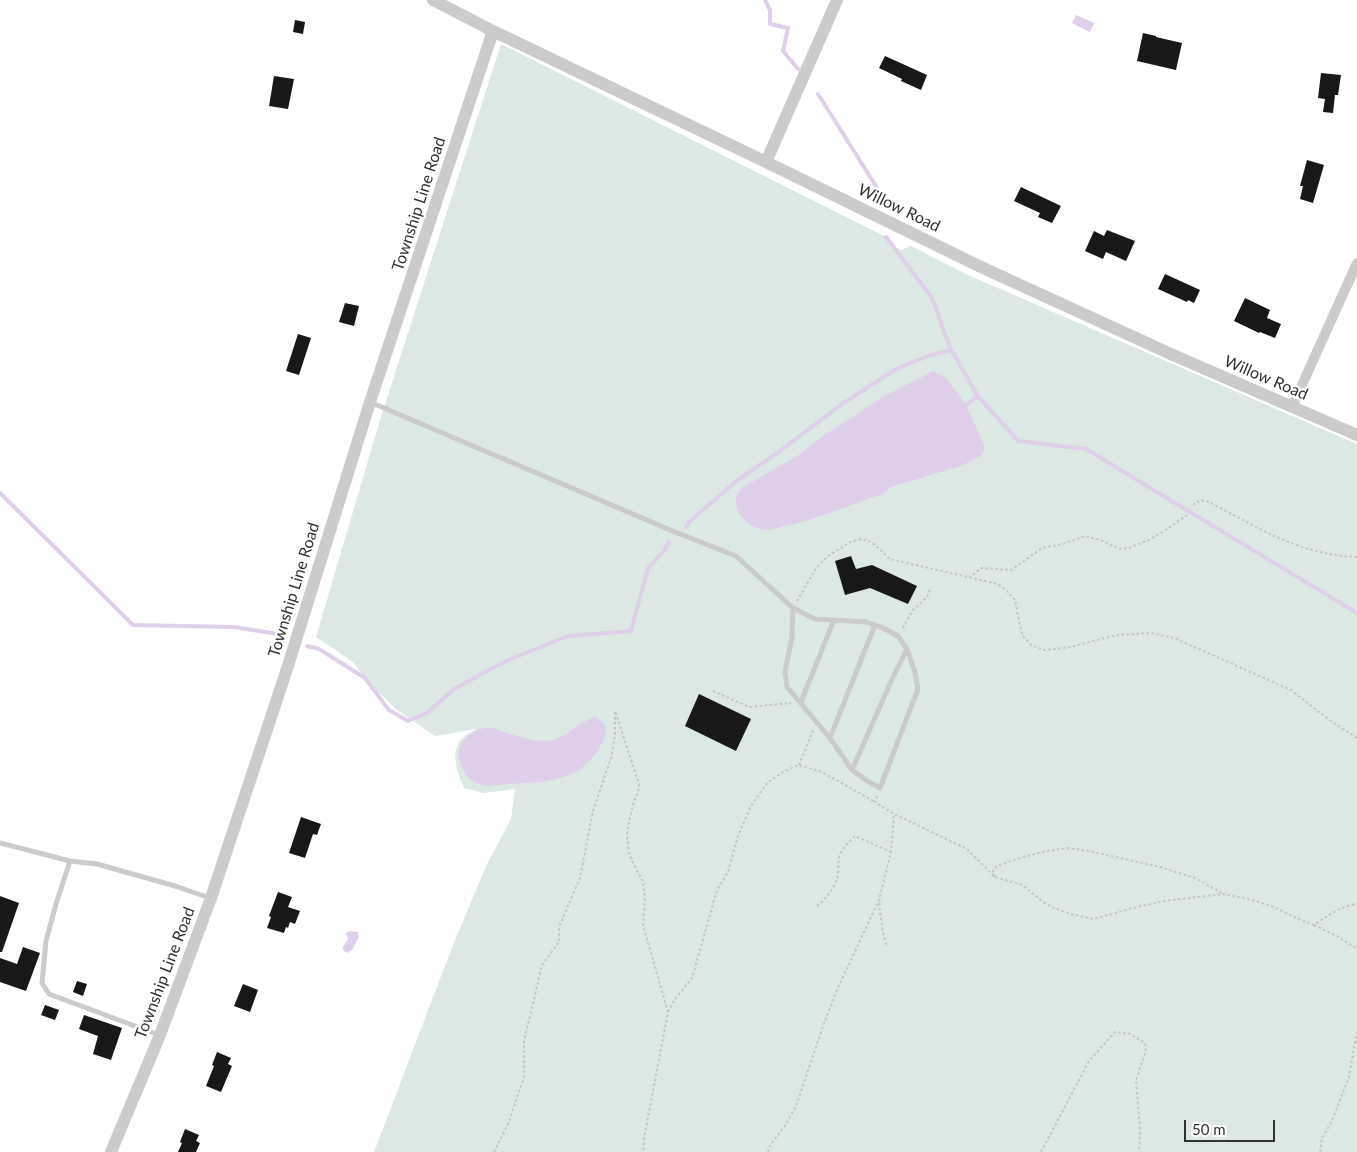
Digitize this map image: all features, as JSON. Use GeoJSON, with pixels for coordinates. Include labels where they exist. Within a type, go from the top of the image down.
{"type":"FeatureCollection","features":[{"type":"Feature","properties":{"kind":"street","name":"Willow Road"},"geometry":{"type":"LineString","coordinates":[[433,0],[494,32],[981,267],[1173,355],[1357,435]]}},
{"type":"Feature","properties":{"kind":"street"},"geometry":{"type":"LineString","coordinates":[[766,162],[837,0]]}},
{"type":"Feature","properties":{"kind":"street","name":"Township Line Road"},"geometry":{"type":"LineString","coordinates":[[111,1152],[160,1035],[210,898],[287,669],[370,402],[494,32]]}},
{"type":"Feature","properties":{"kind":"street"},"geometry":{"type":"LineString","coordinates":[[1292,407],[1357,263]]}},
{"type":"Feature","properties":{"kind":"lane"},"geometry":{"type":"LineString","coordinates":[[370,402],[675,532],[736,556],[793,608],[815,619],[866,622],[898,636],[907,649],[916,672],[918,689],[880,788],[852,770],[830,738],[787,687],[785,672],[792,636],[793,608]]}},
{"type":"Feature","properties":{"kind":"lane"},"geometry":{"type":"LineString","coordinates":[[801,702],[834,620]]}},
{"type":"Feature","properties":{"kind":"lane"},"geometry":{"type":"LineString","coordinates":[[830,738],[875,625]]}},
{"type":"Feature","properties":{"kind":"lane"},"geometry":{"type":"LineString","coordinates":[[852,770],[907,649]]}},
{"type":"Feature","properties":{"kind":"lane"},"geometry":{"type":"LineString","coordinates":[[0,843],[70,861],[97,864],[210,898]]}},
{"type":"Feature","properties":{"kind":"lane"},"geometry":{"type":"LineString","coordinates":[[70,861],[46,941],[42,983],[49,994],[160,1035]]}},
{"type":"Feature","properties":{"kind":"path"},"geometry":{"type":"LineString","coordinates":[[1193,505],[1200,500],[1209,502],[1282,540],[1303,548],[1326,554],[1357,557]]}},
{"type":"Feature","properties":{"kind":"path"},"geometry":{"type":"LineString","coordinates":[[970,578],[981,568],[1011,570],[1042,548],[1063,544],[1086,536],[1120,549],[1129,548],[1149,540],[1187,515]]}},
{"type":"Feature","properties":{"kind":"path"},"geometry":{"type":"LineString","coordinates":[[793,608],[817,567],[828,556],[850,542],[861,539],[874,544],[890,559],[998,584],[1015,600],[1022,635],[1032,645],[1044,650],[1066,648],[1117,636],[1152,633],[1174,638],[1291,690],[1328,719],[1357,738]]}},
{"type":"Feature","properties":{"kind":"path"},"geometry":{"type":"LineString","coordinates":[[898,636],[912,612],[927,597],[931,587]]}},
{"type":"Feature","properties":{"kind":"path"},"geometry":{"type":"LineString","coordinates":[[713,691],[749,707],[801,702]]}},
{"type":"Feature","properties":{"kind":"path"},"geometry":{"type":"LineString","coordinates":[[494,1152],[508,1124],[524,1077],[524,1040],[542,965],[559,942],[559,926],[580,878],[593,811],[612,755],[615,711],[639,784],[627,833],[628,847],[631,859],[643,882],[645,898],[644,925],[668,1012]]}},
{"type":"Feature","properties":{"kind":"path"},"geometry":{"type":"LineString","coordinates":[[799,765],[816,722]]}},
{"type":"Feature","properties":{"kind":"path"},"geometry":{"type":"LineString","coordinates":[[643,1152],[644,1133],[668,1012],[692,978],[717,890],[728,872],[738,836],[751,806],[768,782],[785,771],[799,765],[822,772],[894,814],[967,849],[995,878],[1022,885],[1043,902],[1071,914],[1093,919],[1137,907],[1223,894]]}},
{"type":"Feature","properties":{"kind":"path"},"geometry":{"type":"LineString","coordinates":[[875,802],[880,788]]}},
{"type":"Feature","properties":{"kind":"path"},"geometry":{"type":"LineString","coordinates":[[768,1152],[771,1144],[785,1126],[796,1106],[836,992],[879,900],[891,852],[894,814]]}},
{"type":"Feature","properties":{"kind":"path"},"geometry":{"type":"LineString","coordinates":[[818,906],[827,899],[833,889],[838,874],[839,858],[845,846],[855,836],[891,852]]}},
{"type":"Feature","properties":{"kind":"path"},"geometry":{"type":"LineString","coordinates":[[995,878],[994,870],[997,866],[1031,855],[1068,848],[1089,851],[1160,867],[1195,878],[1223,894],[1274,907],[1337,936],[1357,949]]}},
{"type":"Feature","properties":{"kind":"path"},"geometry":{"type":"LineString","coordinates":[[879,900],[883,933],[887,946]]}},
{"type":"Feature","properties":{"kind":"path"},"geometry":{"type":"LineString","coordinates":[[1314,925],[1334,912],[1357,904]]}},
{"type":"Feature","properties":{"kind":"path"},"geometry":{"type":"LineString","coordinates":[[1041,1152],[1088,1062],[1115,1032],[1130,1034],[1145,1043],[1146,1051],[1136,1080],[1140,1128],[1138,1152]]}},
{"type":"Feature","properties":{"kind":"path"},"geometry":{"type":"LineString","coordinates":[[1320,1152],[1322,1138],[1331,1123],[1348,1077],[1357,1032]]}},
{"type":"Feature","properties":{"kind":"shaded area"},"geometry":{"type":"Polygon","coordinates":[[[1076,15],[1094,23],[1090,32],[1072,23],[1076,15]]]}},
{"type":"Feature","properties":{"kind":"shaded area"},"geometry":{"type":"Polygon","coordinates":[[[501,44],[886,237],[892,246],[901,250],[911,246],[968,275],[1357,444],[1357,1152],[374,1152],[453,945],[486,866],[511,819],[515,789],[484,793],[464,788],[457,768],[457,747],[460,740],[476,729],[435,736],[397,710],[366,680],[353,662],[316,637],[380,420],[501,44]]]}},
{"type":"Feature","properties":{"kind":"shaded area"},"geometry":{"type":"Polygon","coordinates":[[[933,371],[947,379],[966,405],[985,447],[981,456],[961,466],[891,487],[883,494],[794,524],[765,530],[752,526],[744,520],[736,505],[736,499],[743,487],[799,455],[823,436],[883,397],[933,371]]]}},
{"type":"Feature","properties":{"kind":"shaded area"},"geometry":{"type":"Polygon","coordinates":[[[595,717],[602,721],[606,730],[601,745],[583,767],[564,777],[536,782],[486,786],[471,779],[461,766],[460,747],[469,735],[477,730],[491,727],[524,738],[545,741],[559,738],[595,717]]]}},
{"type":"Feature","properties":{"kind":"shaded area"},"geometry":{"type":"Polygon","coordinates":[[[350,931],[358,932],[359,937],[352,950],[347,953],[343,950],[343,947],[348,939],[346,933],[350,931]]]}},
{"type":"Feature","properties":{"kind":"building"},"geometry":{"type":"Polygon","coordinates":[[[295,20],[305,22],[303,34],[293,32],[295,20]]]}},
{"type":"Feature","properties":{"kind":"building"},"geometry":{"type":"Polygon","coordinates":[[[1143,33],[1182,43],[1176,70],[1137,61],[1143,33]]]}},
{"type":"Feature","properties":{"kind":"building"},"geometry":{"type":"Polygon","coordinates":[[[885,56],[927,75],[921,90],[879,68],[885,56]]]}},
{"type":"Feature","properties":{"kind":"building"},"geometry":{"type":"Polygon","coordinates":[[[1321,73],[1341,75],[1338,95],[1335,95],[1333,113],[1323,112],[1325,99],[1318,98],[1321,73]]]}},
{"type":"Feature","properties":{"kind":"building"},"geometry":{"type":"Polygon","coordinates":[[[274,76],[294,79],[288,109],[269,106],[274,76]]]}},
{"type":"Feature","properties":{"kind":"building"},"geometry":{"type":"Polygon","coordinates":[[[1307,160],[1324,165],[1313,203],[1300,199],[1303,186],[1300,186],[1307,160]]]}},
{"type":"Feature","properties":{"kind":"building"},"geometry":{"type":"Polygon","coordinates":[[[1021,187],[1061,206],[1052,223],[1038,217],[1040,213],[1014,201],[1021,187]]]}},
{"type":"Feature","properties":{"kind":"building"},"geometry":{"type":"Polygon","coordinates":[[[1107,230],[1135,241],[1126,261],[1106,252],[1103,259],[1085,251],[1094,231],[1104,236],[1107,230]]]}},
{"type":"Feature","properties":{"kind":"building"},"geometry":{"type":"Polygon","coordinates":[[[1165,274],[1200,290],[1194,303],[1188,300],[1187,302],[1158,289],[1165,274]]]}},
{"type":"Feature","properties":{"kind":"building"},"geometry":{"type":"Polygon","coordinates":[[[1245,298],[1270,310],[1267,318],[1281,324],[1275,338],[1259,333],[1234,321],[1245,298]]]}},
{"type":"Feature","properties":{"kind":"building"},"geometry":{"type":"Polygon","coordinates":[[[345,303],[359,306],[354,326],[339,322],[345,303]]]}},
{"type":"Feature","properties":{"kind":"building"},"geometry":{"type":"Polygon","coordinates":[[[298,334],[311,338],[299,375],[286,371],[298,334]]]}},
{"type":"Feature","properties":{"kind":"building"},"geometry":{"type":"Polygon","coordinates":[[[851,556],[856,569],[872,565],[917,586],[908,604],[870,588],[845,595],[835,561],[851,556]]]}},
{"type":"Feature","properties":{"kind":"building"},"geometry":{"type":"Polygon","coordinates":[[[699,694],[751,719],[736,751],[685,726],[699,694]]]}},
{"type":"Feature","properties":{"kind":"building"},"geometry":{"type":"Polygon","coordinates":[[[301,817],[321,824],[317,835],[313,834],[305,858],[289,853],[301,817]]]}},
{"type":"Feature","properties":{"kind":"building"},"geometry":{"type":"Polygon","coordinates":[[[278,892],[292,897],[288,907],[300,911],[295,924],[290,922],[284,933],[267,928],[271,917],[269,916],[278,892]]]}},
{"type":"Feature","properties":{"kind":"building"},"geometry":{"type":"Polygon","coordinates":[[[0,896],[19,903],[2,952],[0,952],[0,896]]]}},
{"type":"Feature","properties":{"kind":"building"},"geometry":{"type":"Polygon","coordinates":[[[23,947],[40,953],[26,991],[0,982],[0,958],[17,964],[23,947]]]}},
{"type":"Feature","properties":{"kind":"building"},"geometry":{"type":"Polygon","coordinates":[[[77,981],[87,984],[83,996],[73,992],[77,981]]]}},
{"type":"Feature","properties":{"kind":"building"},"geometry":{"type":"Polygon","coordinates":[[[243,984],[258,990],[250,1012],[234,1006],[243,984]]]}},
{"type":"Feature","properties":{"kind":"building"},"geometry":{"type":"Polygon","coordinates":[[[45,1005],[59,1010],[55,1020],[41,1015],[45,1005]]]}},
{"type":"Feature","properties":{"kind":"building"},"geometry":{"type":"Polygon","coordinates":[[[84,1015],[122,1028],[111,1060],[93,1054],[98,1036],[79,1029],[84,1015]]]}},
{"type":"Feature","properties":{"kind":"building"},"geometry":{"type":"Polygon","coordinates":[[[217,1052],[231,1058],[228,1064],[232,1066],[221,1092],[206,1086],[217,1052]]]}},
{"type":"Feature","properties":{"kind":"building"},"geometry":{"type":"Polygon","coordinates":[[[185,1129],[199,1135],[196,1141],[200,1143],[196,1152],[178,1152],[185,1129]]]}},
{"type":"Feature","properties":{"kind":"waterway"},"geometry":{"type":"LineString","coordinates":[[765,0],[770,10],[770,24],[788,28],[783,51],[798,69]]}},
{"type":"Feature","properties":{"kind":"waterway"},"geometry":{"type":"LineString","coordinates":[[818,94],[886,202]]}},
{"type":"Feature","properties":{"kind":"waterway"},"geometry":{"type":"LineString","coordinates":[[886,237],[932,298],[951,350],[978,396],[966,405]]}},
{"type":"Feature","properties":{"kind":"waterway"},"geometry":{"type":"LineString","coordinates":[[686,527],[688,523],[735,482],[842,404],[896,369],[931,355],[951,350]]}},
{"type":"Feature","properties":{"kind":"waterway"},"geometry":{"type":"LineString","coordinates":[[978,396],[1018,441],[1086,449],[1357,613]]}},
{"type":"Feature","properties":{"kind":"waterway"},"geometry":{"type":"LineString","coordinates":[[0,493],[133,625],[234,627],[284,635]]}},
{"type":"Feature","properties":{"kind":"waterway"},"geometry":{"type":"LineString","coordinates":[[307,646],[319,649],[365,678],[389,710],[408,721],[427,713],[454,689],[506,661],[568,636],[631,631],[648,568],[664,551],[669,542]]}}]}
